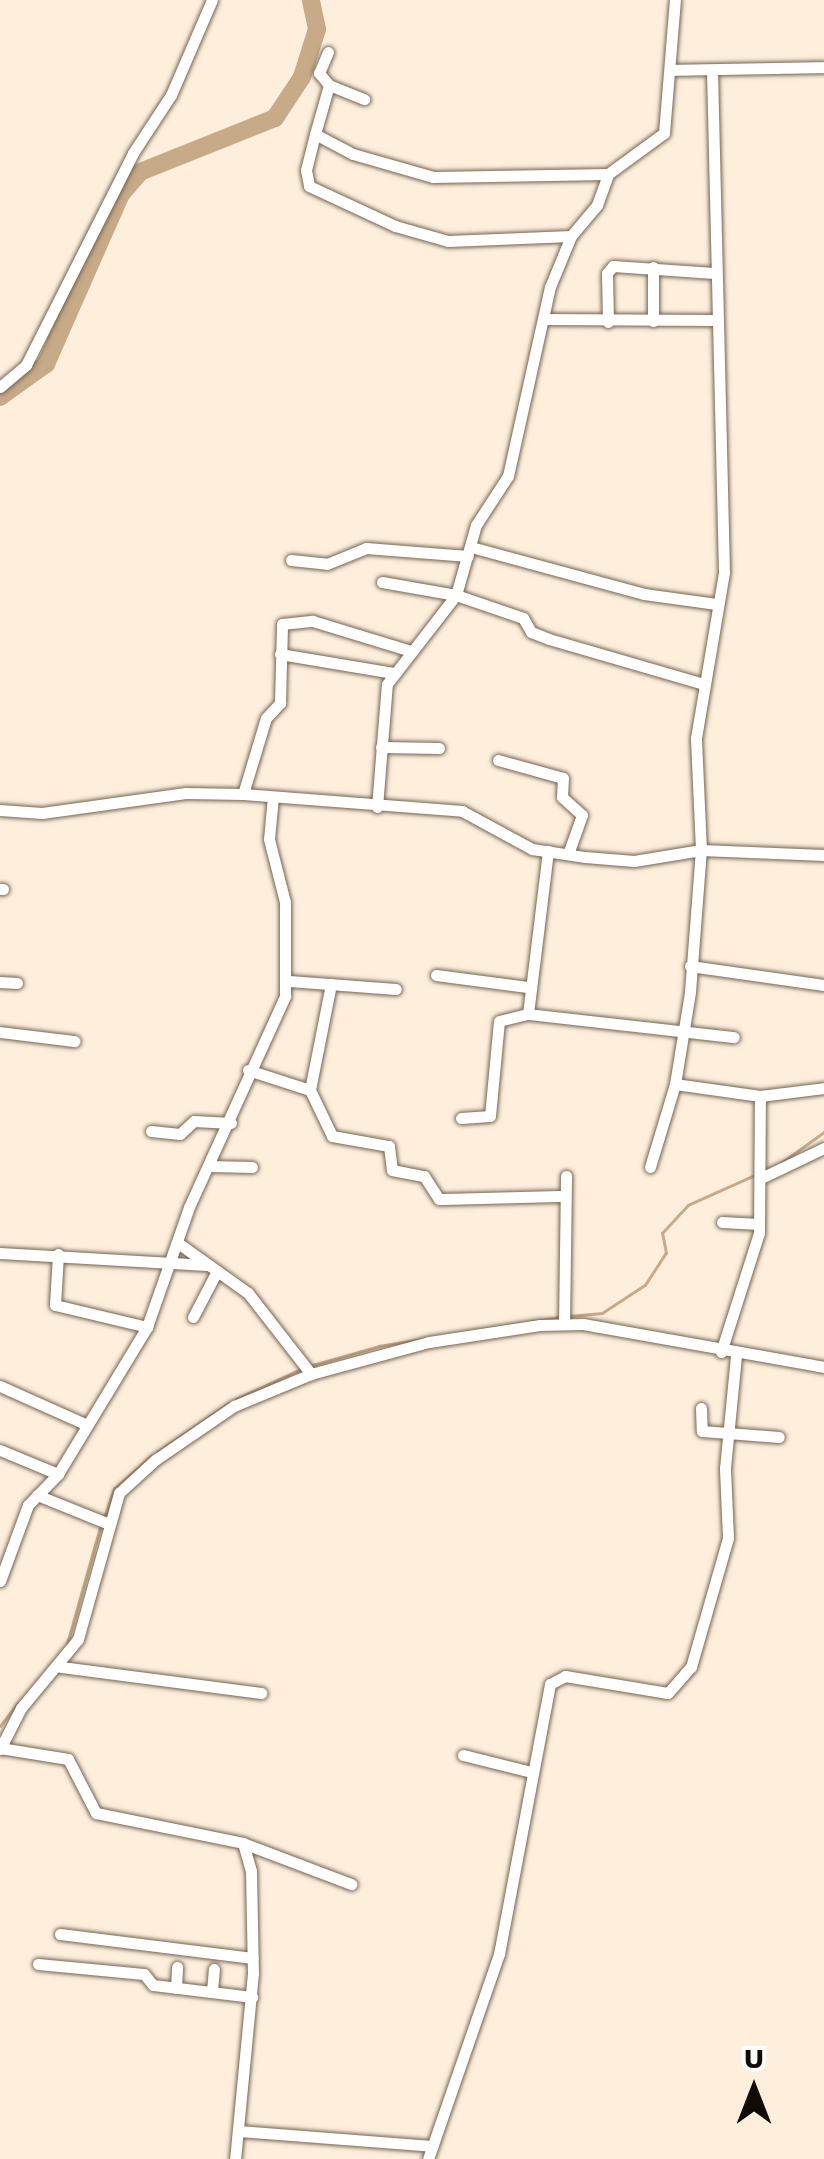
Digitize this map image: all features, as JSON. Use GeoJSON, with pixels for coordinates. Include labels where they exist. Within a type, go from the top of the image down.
{"type":"FeatureCollection","features":[{"type":"Feature","properties":{"kind":"street"},"geometry":{"type":"LineString","coordinates":[[0,386],[26,365],[134,153],[172,95],[212,0]]}},
{"type":"Feature","properties":{"kind":"street"},"geometry":{"type":"LineString","coordinates":[[315,134],[353,154],[433,177],[608,174],[664,133],[675,0]]}},
{"type":"Feature","properties":{"kind":"street"},"geometry":{"type":"LineString","coordinates":[[328,52],[319,72],[329,85],[364,99]]}},
{"type":"Feature","properties":{"kind":"street"},"geometry":{"type":"LineString","coordinates":[[671,70],[824,67]]}},
{"type":"Feature","properties":{"kind":"street"},"geometry":{"type":"LineString","coordinates":[[650,1167],[676,1084],[684,1033],[701,850],[696,762],[704,684],[724,572],[712,71]]}},
{"type":"Feature","properties":{"kind":"street"},"geometry":{"type":"LineString","coordinates":[[329,85],[306,170],[309,186],[395,226],[448,241],[570,236]]}},
{"type":"Feature","properties":{"kind":"street"},"geometry":{"type":"LineString","coordinates":[[377,807],[384,697],[393,673],[456,595],[476,525],[508,476],[543,319],[570,236],[598,204],[608,174]]}},
{"type":"Feature","properties":{"kind":"street"},"geometry":{"type":"LineString","coordinates":[[608,322],[608,270],[653,268],[714,273]]}},
{"type":"Feature","properties":{"kind":"street"},"geometry":{"type":"LineString","coordinates":[[653,268],[653,321]]}},
{"type":"Feature","properties":{"kind":"street"},"geometry":{"type":"LineString","coordinates":[[543,319],[715,320]]}},
{"type":"Feature","properties":{"kind":"street"},"geometry":{"type":"LineString","coordinates":[[291,560],[328,564],[366,548],[470,551],[644,594],[716,604]]}},
{"type":"Feature","properties":{"kind":"street"},"geometry":{"type":"LineString","coordinates":[[382,582],[456,595],[523,618],[530,631],[550,639],[704,684]]}},
{"type":"Feature","properties":{"kind":"street"},"geometry":{"type":"LineString","coordinates":[[243,794],[266,718],[280,703],[282,624],[298,622],[411,651]]}},
{"type":"Feature","properties":{"kind":"street"},"geometry":{"type":"LineString","coordinates":[[280,654],[393,673]]}},
{"type":"Feature","properties":{"kind":"street"},"geometry":{"type":"LineString","coordinates":[[381,746],[439,748]]}},
{"type":"Feature","properties":{"kind":"street"},"geometry":{"type":"LineString","coordinates":[[498,760],[563,778],[562,797],[582,815],[568,854]]}},
{"type":"Feature","properties":{"kind":"street"},"geometry":{"type":"LineString","coordinates":[[0,810],[42,813],[186,793],[243,794],[462,812],[548,851],[634,861],[701,850],[824,855]]}},
{"type":"Feature","properties":{"kind":"street"},"geometry":{"type":"LineString","coordinates":[[0,1580],[23,1514],[58,1474],[147,1327],[208,1166],[231,1123],[248,1070],[289,981],[285,902],[269,839],[272,796]]}},
{"type":"Feature","properties":{"kind":"street"},"geometry":{"type":"LineString","coordinates":[[528,1014],[528,987],[548,851]]}},
{"type":"Feature","properties":{"kind":"street"},"geometry":{"type":"LineString","coordinates":[[690,966],[824,985]]}},
{"type":"Feature","properties":{"kind":"street"},"geometry":{"type":"LineString","coordinates":[[436,974],[528,987]]}},
{"type":"Feature","properties":{"kind":"street"},"geometry":{"type":"LineString","coordinates":[[289,981],[396,989]]}},
{"type":"Feature","properties":{"kind":"street"},"geometry":{"type":"LineString","coordinates":[[0,982],[17,984]]}},
{"type":"Feature","properties":{"kind":"street"},"geometry":{"type":"LineString","coordinates":[[331,984],[310,1090],[332,1136],[391,1146],[392,1170],[424,1176],[438,1199],[564,1196]]}},
{"type":"Feature","properties":{"kind":"street"},"geometry":{"type":"LineString","coordinates":[[461,1118],[490,1116],[498,1021],[528,1014],[734,1037]]}},
{"type":"Feature","properties":{"kind":"street"},"geometry":{"type":"LineString","coordinates":[[0,1032],[74,1041]]}},
{"type":"Feature","properties":{"kind":"street"},"geometry":{"type":"LineString","coordinates":[[248,1070],[310,1090]]}},
{"type":"Feature","properties":{"kind":"street"},"geometry":{"type":"LineString","coordinates":[[676,1084],[760,1096],[824,1088]]}},
{"type":"Feature","properties":{"kind":"street"},"geometry":{"type":"LineString","coordinates":[[721,1352],[759,1224],[760,1096]]}},
{"type":"Feature","properties":{"kind":"street"},"geometry":{"type":"LineString","coordinates":[[150,1131],[180,1134],[194,1120],[231,1123]]}},
{"type":"Feature","properties":{"kind":"street"},"geometry":{"type":"LineString","coordinates":[[761,1175],[824,1148]]}},
{"type":"Feature","properties":{"kind":"street"},"geometry":{"type":"LineString","coordinates":[[208,1166],[252,1167]]}},
{"type":"Feature","properties":{"kind":"street"},"geometry":{"type":"LineString","coordinates":[[563,1319],[566,1176]]}},
{"type":"Feature","properties":{"kind":"street"},"geometry":{"type":"LineString","coordinates":[[722,1222],[759,1224]]}},
{"type":"Feature","properties":{"kind":"street"},"geometry":{"type":"LineString","coordinates":[[178,1244],[248,1293],[307,1369]]}},
{"type":"Feature","properties":{"kind":"street"},"geometry":{"type":"LineString","coordinates":[[0,1253],[58,1254],[212,1268]]}},
{"type":"Feature","properties":{"kind":"street"},"geometry":{"type":"LineString","coordinates":[[58,1254],[55,1305],[147,1327]]}},
{"type":"Feature","properties":{"kind":"street"},"geometry":{"type":"LineString","coordinates":[[193,1317],[212,1268]]}},
{"type":"Feature","properties":{"kind":"street"},"geometry":{"type":"LineString","coordinates":[[352,1884],[243,1842],[96,1813],[68,1759],[0,1748],[22,1708],[61,1666],[82,1630],[104,1522],[119,1493],[154,1460],[234,1406],[307,1369],[429,1342],[563,1319],[736,1355],[824,1367]]}},
{"type":"Feature","properties":{"kind":"street"},"geometry":{"type":"LineString","coordinates":[[238,2131],[430,2152],[479,2026],[499,1954],[531,1772],[554,1678],[668,1693],[682,1685],[726,1551],[729,1432],[736,1355]]}},
{"type":"Feature","properties":{"kind":"street"},"geometry":{"type":"LineString","coordinates":[[0,1386],[87,1425]]}},
{"type":"Feature","properties":{"kind":"street"},"geometry":{"type":"LineString","coordinates":[[701,1408],[702,1431],[780,1437]]}},
{"type":"Feature","properties":{"kind":"street"},"geometry":{"type":"LineString","coordinates":[[0,1450],[58,1474]]}},
{"type":"Feature","properties":{"kind":"street"},"geometry":{"type":"LineString","coordinates":[[37,1494],[104,1522]]}},
{"type":"Feature","properties":{"kind":"street"},"geometry":{"type":"LineString","coordinates":[[61,1666],[261,1693]]}},
{"type":"Feature","properties":{"kind":"street"},"geometry":{"type":"LineString","coordinates":[[463,1756],[531,1772]]}},
{"type":"Feature","properties":{"kind":"street"},"geometry":{"type":"LineString","coordinates":[[235,2159],[253,1958],[251,1871],[243,1842]]}},
{"type":"Feature","properties":{"kind":"street"},"geometry":{"type":"LineString","coordinates":[[60,1934],[253,1958]]}},
{"type":"Feature","properties":{"kind":"street"},"geometry":{"type":"LineString","coordinates":[[38,1964],[144,1974],[153,1985],[252,1996]]}},
{"type":"Feature","properties":{"kind":"street"},"geometry":{"type":"LineString","coordinates":[[176,1988],[177,1967]]}},
{"type":"Feature","properties":{"kind":"street"},"geometry":{"type":"LineString","coordinates":[[212,1991],[214,1969]]}},
{"type":"Feature","properties":{"kind":"waterway"},"geometry":{"type":"LineString","coordinates":[[0,397],[46,364],[121,194],[140,172],[275,118],[302,77],[317,29],[311,0]]}},
{"type":"Feature","properties":{"kind":"waterway"},"geometry":{"type":"LineString","coordinates":[[781,1163],[824,1132]]}},
{"type":"Feature","properties":{"kind":"waterway"},"geometry":{"type":"LineString","coordinates":[[569,1316],[602,1313],[645,1285],[666,1253],[662,1233],[688,1205],[755,1175]]}},
{"type":"Feature","properties":{"kind":"waterway"},"geometry":{"type":"LineString","coordinates":[[309,1366],[379,1346],[561,1317]]}},
{"type":"Feature","properties":{"kind":"waterway"},"geometry":{"type":"LineString","coordinates":[[236,1399],[301,1369]]}},
{"type":"Feature","properties":{"kind":"waterway"},"geometry":{"type":"LineString","coordinates":[[157,1452],[229,1403]]}},
{"type":"Feature","properties":{"kind":"waterway"},"geometry":{"type":"LineString","coordinates":[[105,1515],[114,1489],[151,1456]]}},
{"type":"Feature","properties":{"kind":"waterway"},"geometry":{"type":"LineString","coordinates":[[67,1644],[100,1527]]}},
{"type":"Feature","properties":{"kind":"waterway"},"geometry":{"type":"LineString","coordinates":[[0,1726],[17,1704]]}}]}
